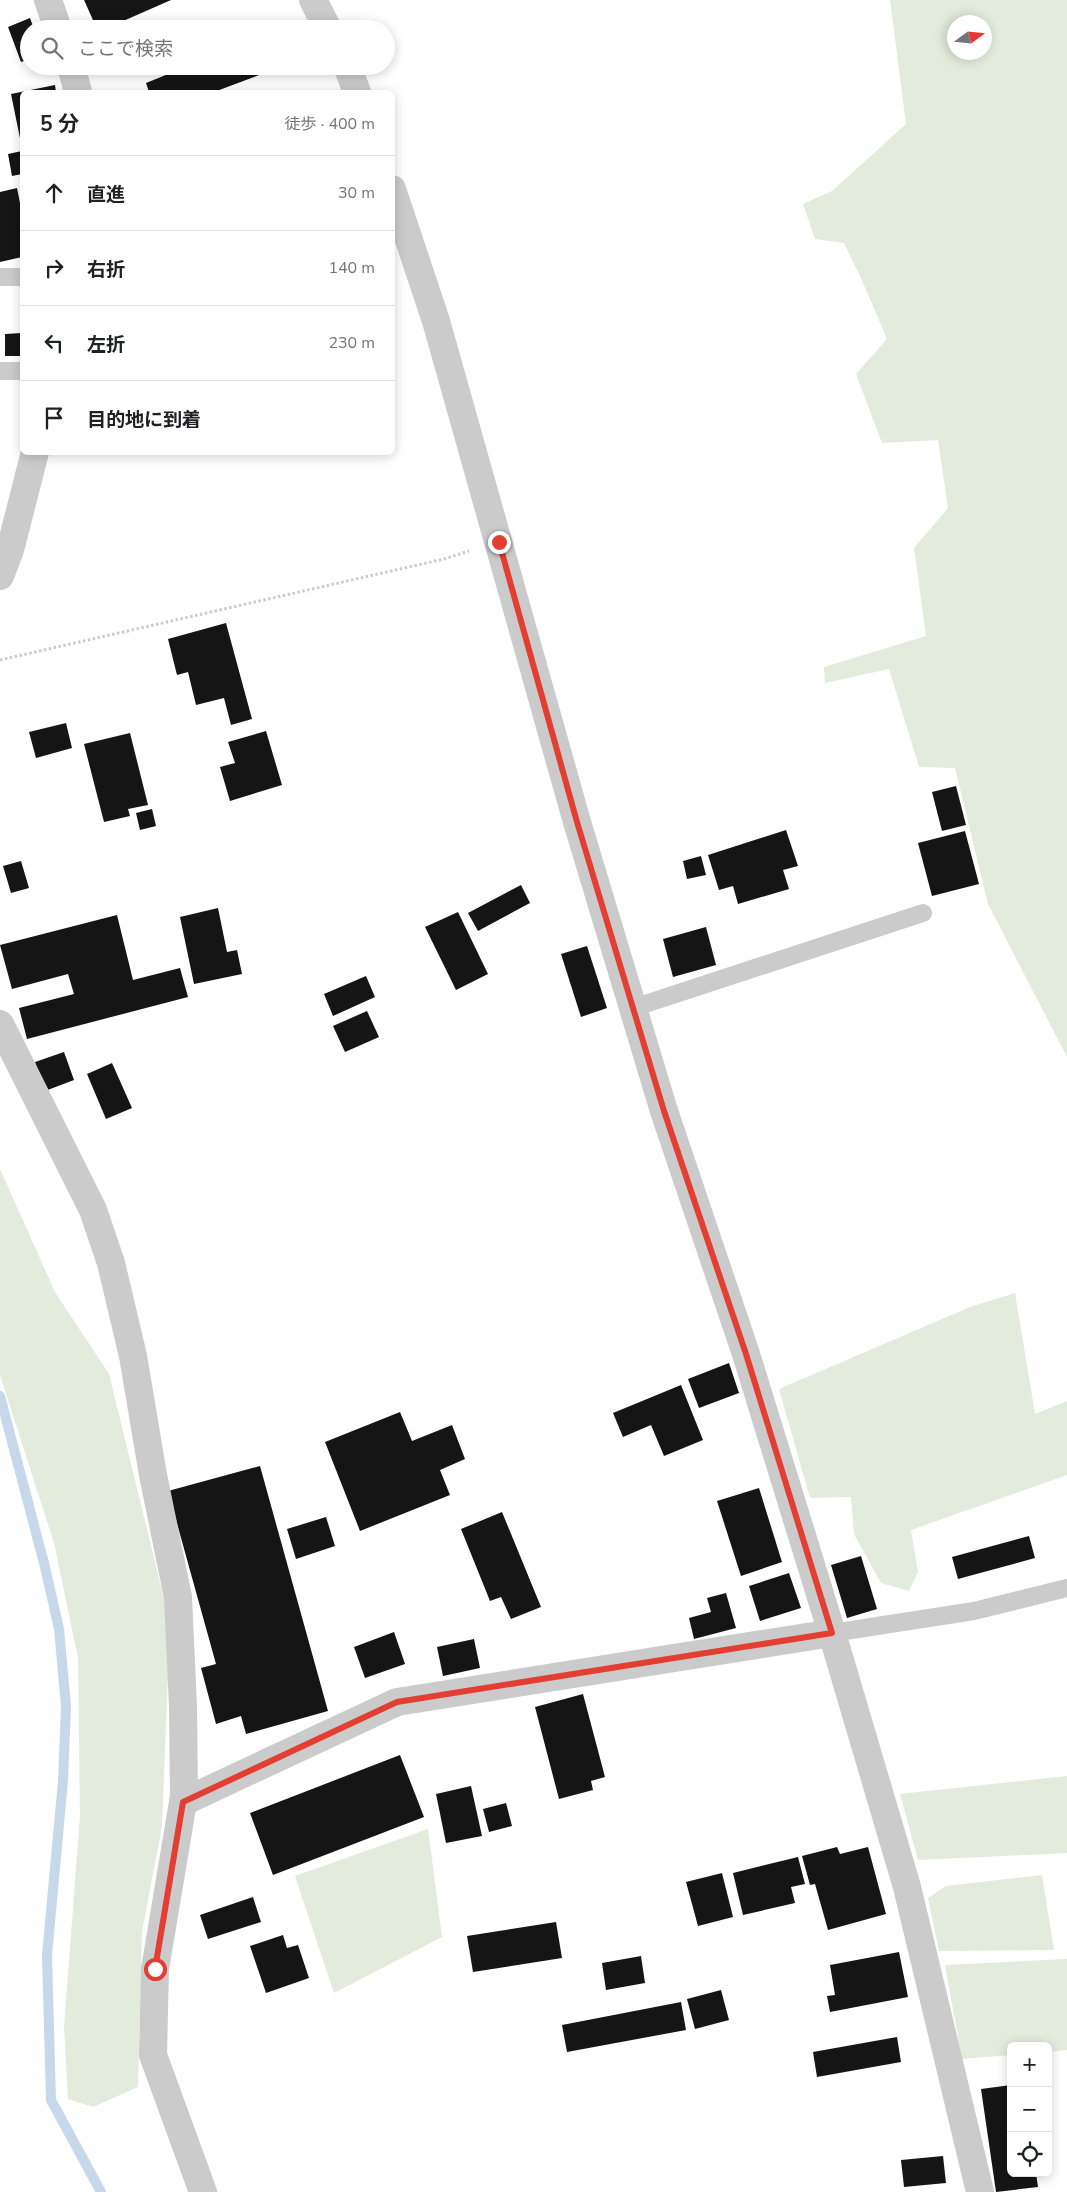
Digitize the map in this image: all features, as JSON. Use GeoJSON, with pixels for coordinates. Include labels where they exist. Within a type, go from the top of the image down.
{"type":"FeatureCollection","features":[{"type":"Feature","properties":{"kind":"street"},"geometry":{"type":"LineString","coordinates":[[48,0],[55,20]]}},
{"type":"Feature","properties":{"kind":"street"},"geometry":{"type":"LineString","coordinates":[[313,0],[323,20]]}},
{"type":"Feature","properties":{"kind":"street"},"geometry":{"type":"LineString","coordinates":[[73,75],[77,90]]}},
{"type":"Feature","properties":{"kind":"street"},"geometry":{"type":"LineString","coordinates":[[350,75],[356,90]]}},
{"type":"Feature","properties":{"kind":"street"},"geometry":{"type":"LineString","coordinates":[[395,199],[436,321],[577,822],[664,1111],[746,1354],[832,1633],[907,1887],[980,2192]]}},
{"type":"Feature","properties":{"kind":"street"},"geometry":{"type":"LineString","coordinates":[[0,576],[10,550],[35,455]]}},
{"type":"Feature","properties":{"kind":"street"},"geometry":{"type":"LineString","coordinates":[[0,1024],[93,1210],[111,1264],[133,1356],[153,1475],[178,1596],[184,1707],[183,1802],[155,1969],[153,2055],[203,2192]]}},
{"type":"Feature","properties":{"kind":"street"},"geometry":{"type":"LineString","coordinates":[[183,1802],[397,1702],[832,1633]]}},
{"type":"Feature","properties":{"kind":"lane"},"geometry":{"type":"LineString","coordinates":[[0,277],[20,277]]}},
{"type":"Feature","properties":{"kind":"lane"},"geometry":{"type":"LineString","coordinates":[[0,371],[20,371]]}},
{"type":"Feature","properties":{"kind":"lane"},"geometry":{"type":"LineString","coordinates":[[633,1008],[923,913]]}},
{"type":"Feature","properties":{"kind":"lane"},"geometry":{"type":"LineString","coordinates":[[832,1633],[974,1611],[1067,1588]]}},
{"type":"Feature","properties":{"kind":"path"},"geometry":{"type":"LineString","coordinates":[[0,660],[444,559],[499,542]]}},
{"type":"Feature","properties":{"kind":"green space"},"geometry":{"type":"Polygon","coordinates":[[[890,0],[1067,0],[1067,1057],[988,904],[955,768],[919,767],[889,669],[825,683],[824,667],[926,636],[914,548],[948,508],[938,440],[882,443],[856,374],[887,339],[844,243],[815,239],[803,204],[832,191],[906,124],[890,0]]]}},
{"type":"Feature","properties":{"kind":"green space"},"geometry":{"type":"Polygon","coordinates":[[[0,1169],[55,1292],[109,1374],[170,1623],[162,1826],[142,1932],[138,2087],[93,2107],[68,2099],[64,2027],[80,1815],[78,1658],[54,1543],[0,1375],[0,1169]]]}},
{"type":"Feature","properties":{"kind":"green space"},"geometry":{"type":"Polygon","coordinates":[[[1015,1293],[1035,1414],[1067,1401],[1067,1475],[911,1530],[918,1572],[909,1591],[881,1583],[854,1534],[851,1497],[810,1498],[779,1389],[970,1307],[1015,1293]]]}},
{"type":"Feature","properties":{"kind":"green space"},"geometry":{"type":"Polygon","coordinates":[[[1067,1776],[1067,1853],[918,1860],[900,1794],[1067,1776]]]}},
{"type":"Feature","properties":{"kind":"green space"},"geometry":{"type":"Polygon","coordinates":[[[428,1829],[442,1937],[334,1993],[295,1876],[428,1829]]]}},
{"type":"Feature","properties":{"kind":"green space"},"geometry":{"type":"Polygon","coordinates":[[[1042,1875],[1054,1950],[939,1951],[928,1898],[946,1886],[1042,1875]]]}},
{"type":"Feature","properties":{"kind":"green space"},"geometry":{"type":"Polygon","coordinates":[[[1067,1959],[1067,2050],[1052,2052],[1052,2042],[1007,2042],[1007,2055],[962,2059],[945,1965],[1067,1959]]]}},
{"type":"Feature","properties":{"kind":"building"},"geometry":{"type":"Polygon","coordinates":[[[84,0],[171,0],[125,20],[93,20],[84,0]]]}},
{"type":"Feature","properties":{"kind":"building"},"geometry":{"type":"Polygon","coordinates":[[[20,22],[20,59],[8,27],[20,22]]]}},
{"type":"Feature","properties":{"kind":"building"},"geometry":{"type":"Polygon","coordinates":[[[166,75],[259,75],[219,90],[148,90],[146,83],[166,75]]]}},
{"type":"Feature","properties":{"kind":"building"},"geometry":{"type":"Polygon","coordinates":[[[55,85],[56,90],[31,90],[55,85]]]}},
{"type":"Feature","properties":{"kind":"building"},"geometry":{"type":"Polygon","coordinates":[[[20,92],[20,138],[11,94],[20,92]]]}},
{"type":"Feature","properties":{"kind":"building"},"geometry":{"type":"Polygon","coordinates":[[[20,151],[20,174],[12,176],[8,154],[20,151]]]}},
{"type":"Feature","properties":{"kind":"building"},"geometry":{"type":"Polygon","coordinates":[[[17,188],[20,203],[20,257],[0,262],[0,192],[17,188]]]}},
{"type":"Feature","properties":{"kind":"building"},"geometry":{"type":"Polygon","coordinates":[[[20,333],[20,356],[5,356],[5,334],[20,333]]]}},
{"type":"Feature","properties":{"kind":"building"},"geometry":{"type":"Polygon","coordinates":[[[226,623],[252,719],[231,725],[224,698],[196,705],[188,672],[177,675],[168,639],[226,623]]]}},
{"type":"Feature","properties":{"kind":"building"},"geometry":{"type":"Polygon","coordinates":[[[66,723],[72,748],[36,758],[29,732],[66,723]]]}},
{"type":"Feature","properties":{"kind":"building"},"geometry":{"type":"Polygon","coordinates":[[[266,731],[282,785],[230,801],[220,767],[235,763],[228,742],[266,731]]]}},
{"type":"Feature","properties":{"kind":"building"},"geometry":{"type":"Polygon","coordinates":[[[130,733],[148,805],[128,809],[130,816],[104,822],[84,744],[130,733]]]}},
{"type":"Feature","properties":{"kind":"building"},"geometry":{"type":"Polygon","coordinates":[[[956,786],[966,825],[942,831],[932,792],[956,786]]]}},
{"type":"Feature","properties":{"kind":"building"},"geometry":{"type":"Polygon","coordinates":[[[152,809],[156,826],[140,830],[136,813],[152,809]]]}},
{"type":"Feature","properties":{"kind":"building"},"geometry":{"type":"Polygon","coordinates":[[[786,830],[798,866],[783,870],[789,889],[738,904],[733,886],[719,890],[708,855],[786,830]]]}},
{"type":"Feature","properties":{"kind":"building"},"geometry":{"type":"Polygon","coordinates":[[[965,831],[979,884],[932,896],[918,843],[965,831]]]}},
{"type":"Feature","properties":{"kind":"building"},"geometry":{"type":"Polygon","coordinates":[[[701,856],[706,875],[687,879],[683,861],[701,856]]]}},
{"type":"Feature","properties":{"kind":"building"},"geometry":{"type":"Polygon","coordinates":[[[21,861],[29,888],[11,893],[3,866],[21,861]]]}},
{"type":"Feature","properties":{"kind":"building"},"geometry":{"type":"Polygon","coordinates":[[[521,885],[530,903],[478,931],[468,913],[521,885]]]}},
{"type":"Feature","properties":{"kind":"building"},"geometry":{"type":"Polygon","coordinates":[[[218,908],[227,952],[237,950],[242,974],[194,984],[180,917],[218,908]]]}},
{"type":"Feature","properties":{"kind":"building"},"geometry":{"type":"Polygon","coordinates":[[[458,912],[488,974],[456,990],[425,927],[458,912]]]}},
{"type":"Feature","properties":{"kind":"building"},"geometry":{"type":"Polygon","coordinates":[[[117,915],[133,980],[180,968],[188,997],[27,1039],[19,1008],[74,994],[68,974],[12,989],[0,945],[117,915]]]}},
{"type":"Feature","properties":{"kind":"building"},"geometry":{"type":"Polygon","coordinates":[[[706,927],[716,965],[673,977],[663,939],[706,927]]]}},
{"type":"Feature","properties":{"kind":"building"},"geometry":{"type":"Polygon","coordinates":[[[587,946],[607,1008],[581,1017],[561,954],[587,946]]]}},
{"type":"Feature","properties":{"kind":"building"},"geometry":{"type":"Polygon","coordinates":[[[366,976],[375,997],[333,1016],[324,994],[366,976]]]}},
{"type":"Feature","properties":{"kind":"building"},"geometry":{"type":"Polygon","coordinates":[[[367,1011],[379,1037],[345,1052],[333,1026],[367,1011]]]}},
{"type":"Feature","properties":{"kind":"building"},"geometry":{"type":"Polygon","coordinates":[[[64,1052],[74,1080],[45,1091],[35,1062],[64,1052]]]}},
{"type":"Feature","properties":{"kind":"building"},"geometry":{"type":"Polygon","coordinates":[[[112,1063],[132,1108],[106,1119],[87,1074],[112,1063]]]}},
{"type":"Feature","properties":{"kind":"building"},"geometry":{"type":"Polygon","coordinates":[[[729,1363],[739,1393],[699,1408],[688,1379],[729,1363]]]}},
{"type":"Feature","properties":{"kind":"building"},"geometry":{"type":"Polygon","coordinates":[[[681,1385],[703,1440],[664,1456],[651,1425],[623,1437],[613,1413],[681,1385]]]}},
{"type":"Feature","properties":{"kind":"building"},"geometry":{"type":"Polygon","coordinates":[[[400,1412],[412,1441],[452,1425],[465,1459],[440,1470],[450,1495],[360,1531],[325,1442],[400,1412]]]}},
{"type":"Feature","properties":{"kind":"building"},"geometry":{"type":"Polygon","coordinates":[[[260,1466],[328,1711],[246,1734],[241,1716],[216,1724],[201,1668],[216,1664],[168,1491],[260,1466]]]}},
{"type":"Feature","properties":{"kind":"building"},"geometry":{"type":"Polygon","coordinates":[[[759,1488],[782,1562],[741,1576],[717,1501],[759,1488]]]}},
{"type":"Feature","properties":{"kind":"building"},"geometry":{"type":"Polygon","coordinates":[[[502,1512],[541,1607],[511,1619],[501,1597],[490,1601],[461,1529],[502,1512]]]}},
{"type":"Feature","properties":{"kind":"building"},"geometry":{"type":"Polygon","coordinates":[[[326,1517],[335,1546],[296,1559],[287,1529],[326,1517]]]}},
{"type":"Feature","properties":{"kind":"building"},"geometry":{"type":"Polygon","coordinates":[[[1029,1536],[1035,1558],[958,1579],[952,1557],[1029,1536]]]}},
{"type":"Feature","properties":{"kind":"building"},"geometry":{"type":"Polygon","coordinates":[[[861,1556],[877,1609],[847,1618],[831,1565],[861,1556]]]}},
{"type":"Feature","properties":{"kind":"building"},"geometry":{"type":"Polygon","coordinates":[[[789,1573],[801,1608],[760,1621],[749,1586],[789,1573]]]}},
{"type":"Feature","properties":{"kind":"building"},"geometry":{"type":"Polygon","coordinates":[[[726,1593],[736,1628],[694,1639],[689,1618],[711,1612],[707,1598],[726,1593]]]}},
{"type":"Feature","properties":{"kind":"building"},"geometry":{"type":"Polygon","coordinates":[[[394,1632],[405,1664],[365,1678],[354,1647],[394,1632]]]}},
{"type":"Feature","properties":{"kind":"building"},"geometry":{"type":"Polygon","coordinates":[[[474,1639],[480,1668],[443,1676],[437,1647],[474,1639]]]}},
{"type":"Feature","properties":{"kind":"building"},"geometry":{"type":"Polygon","coordinates":[[[583,1694],[605,1777],[591,1781],[593,1790],[559,1799],[535,1707],[583,1694]]]}},
{"type":"Feature","properties":{"kind":"building"},"geometry":{"type":"Polygon","coordinates":[[[400,1755],[424,1817],[273,1875],[250,1813],[400,1755]]]}},
{"type":"Feature","properties":{"kind":"building"},"geometry":{"type":"Polygon","coordinates":[[[471,1786],[482,1836],[446,1843],[436,1794],[471,1786]]]}},
{"type":"Feature","properties":{"kind":"building"},"geometry":{"type":"Polygon","coordinates":[[[506,1803],[512,1826],[489,1832],[483,1809],[506,1803]]]}},
{"type":"Feature","properties":{"kind":"building"},"geometry":{"type":"Polygon","coordinates":[[[837,1847],[840,1854],[868,1847],[886,1914],[828,1930],[815,1884],[810,1885],[802,1856],[837,1847]]]}},
{"type":"Feature","properties":{"kind":"building"},"geometry":{"type":"Polygon","coordinates":[[[798,1857],[805,1884],[791,1887],[795,1903],[743,1915],[733,1873],[798,1857]]]}},
{"type":"Feature","properties":{"kind":"building"},"geometry":{"type":"Polygon","coordinates":[[[722,1873],[733,1917],[698,1926],[686,1882],[722,1873]]]}},
{"type":"Feature","properties":{"kind":"building"},"geometry":{"type":"Polygon","coordinates":[[[253,1897],[261,1922],[208,1939],[200,1915],[253,1897]]]}},
{"type":"Feature","properties":{"kind":"building"},"geometry":{"type":"Polygon","coordinates":[[[556,1922],[562,1958],[473,1972],[467,1936],[556,1922]]]}},
{"type":"Feature","properties":{"kind":"building"},"geometry":{"type":"Polygon","coordinates":[[[283,1935],[287,1948],[298,1945],[309,1978],[266,1993],[250,1946],[283,1935]]]}},
{"type":"Feature","properties":{"kind":"building"},"geometry":{"type":"Polygon","coordinates":[[[899,1952],[908,1997],[830,2012],[827,1996],[835,1995],[830,1965],[899,1952]]]}},
{"type":"Feature","properties":{"kind":"building"},"geometry":{"type":"Polygon","coordinates":[[[641,1956],[645,1983],[606,1990],[602,1963],[641,1956]]]}},
{"type":"Feature","properties":{"kind":"building"},"geometry":{"type":"Polygon","coordinates":[[[721,1990],[729,2020],[695,2029],[687,1999],[721,1990]]]}},
{"type":"Feature","properties":{"kind":"building"},"geometry":{"type":"Polygon","coordinates":[[[681,2002],[686,2030],[567,2052],[562,2025],[681,2002]]]}},
{"type":"Feature","properties":{"kind":"building"},"geometry":{"type":"Polygon","coordinates":[[[897,2037],[901,2062],[817,2077],[813,2052],[897,2037]]]}},
{"type":"Feature","properties":{"kind":"building"},"geometry":{"type":"Polygon","coordinates":[[[1007,2086],[1007,2177],[1037,2177],[1038,2187],[996,2192],[981,2089],[1007,2086]]]}},
{"type":"Feature","properties":{"kind":"building"},"geometry":{"type":"Polygon","coordinates":[[[943,2156],[946,2183],[904,2187],[901,2160],[943,2156]]]}},
{"type":"Feature","properties":{"kind":"waterway"},"geometry":{"type":"LineString","coordinates":[[0,1396],[45,1567],[59,1629],[66,1706],[63,1781],[47,1955],[51,2100],[101,2192]]}},
{"type":"Feature","properties":{"kind":"route"},"geometry":{"type":"LineString","coordinates":[[155,1969],[183,1802],[397,1702],[832,1633],[746,1354],[664,1111],[577,822],[499,542]]}}]}
